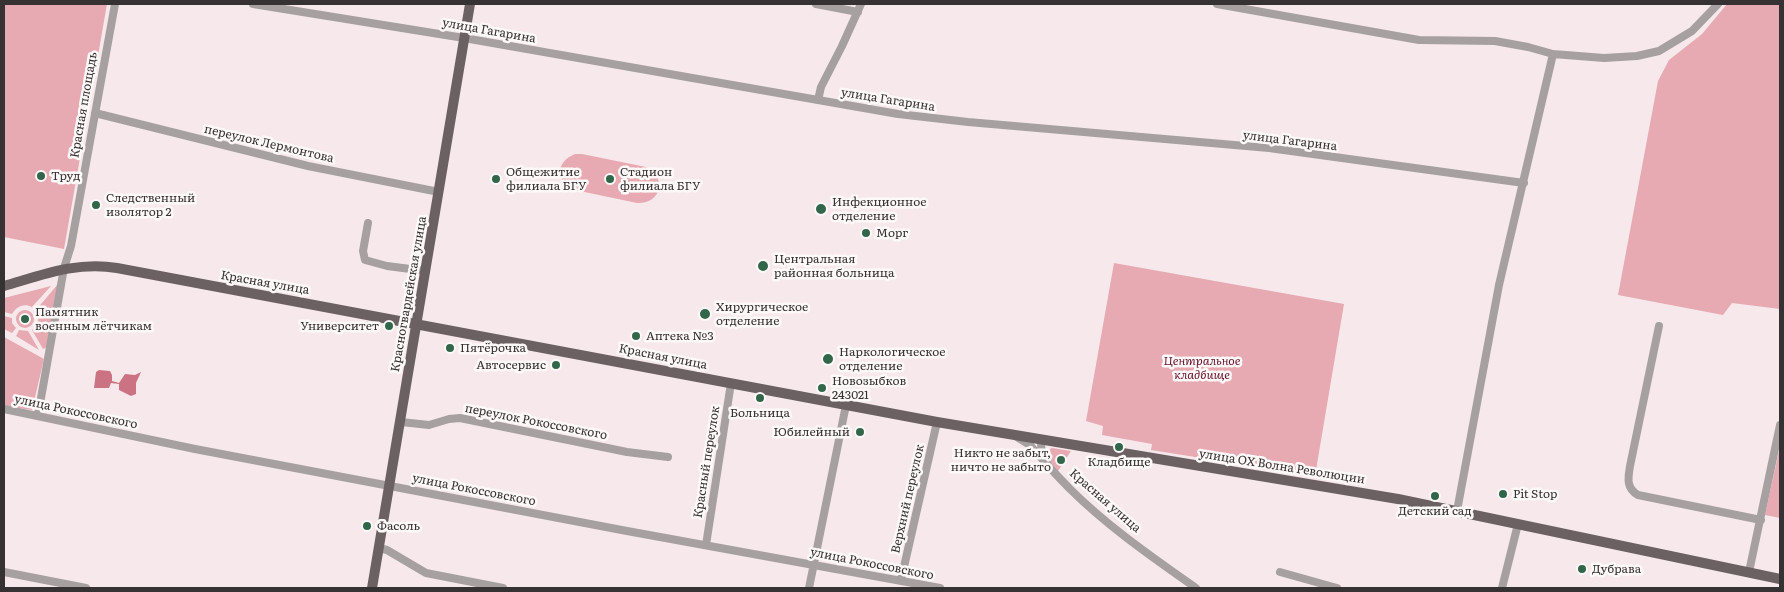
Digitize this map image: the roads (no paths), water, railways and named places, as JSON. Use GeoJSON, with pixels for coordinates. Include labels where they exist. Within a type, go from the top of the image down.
{"type":"FeatureCollection","features":[{"type":"Feature","properties":{"kind":"main road","name":"Красногвардейская улица"},"geometry":{"type":"LineString","coordinates":[[372,588],[470,4]]}},
{"type":"Feature","properties":{"kind":"main road","name":"Красная улица"},"geometry":{"type":"LineString","coordinates":[[64,268],[107,266],[1042,441]]}},
{"type":"Feature","properties":{"kind":"main road"},"geometry":{"type":"LineString","coordinates":[[4,286],[64,268]]}},
{"type":"Feature","properties":{"kind":"main road","name":"улица ОХ Волна Революции"},"geometry":{"type":"LineString","coordinates":[[1042,441],[1301,482],[1457,510],[1780,579]]}},
{"type":"Feature","properties":{"kind":"street","name":"Красная площадь"},"geometry":{"type":"LineString","coordinates":[[38,415],[64,268],[71,246],[116,4]]}},
{"type":"Feature","properties":{"kind":"street","name":"улица Гагарина"},"geometry":{"type":"LineString","coordinates":[[253,4],[464,38],[906,115],[961,122],[1286,150],[1524,183]]}},
{"type":"Feature","properties":{"kind":"street"},"geometry":{"type":"LineString","coordinates":[[816,4],[858,12]]}},
{"type":"Feature","properties":{"kind":"street"},"geometry":{"type":"LineString","coordinates":[[818,100],[821,87],[861,4]]}},
{"type":"Feature","properties":{"kind":"street"},"geometry":{"type":"LineString","coordinates":[[1216,4],[1419,40],[1495,41],[1553,54],[1604,58],[1649,54],[1671,45],[1688,34],[1718,4]]}},
{"type":"Feature","properties":{"kind":"street"},"geometry":{"type":"LineString","coordinates":[[1457,510],[1499,285],[1553,54]]}},
{"type":"Feature","properties":{"kind":"street","name":"переулок Лермонтова"},"geometry":{"type":"LineString","coordinates":[[95,113],[308,166],[439,192]]}},
{"type":"Feature","properties":{"kind":"street"},"geometry":{"type":"LineString","coordinates":[[368,223],[363,251],[365,260],[383,265],[426,271]]}},
{"type":"Feature","properties":{"kind":"street"},"geometry":{"type":"LineString","coordinates":[[1660,326],[1630,466],[1630,488],[1638,495],[1761,520]]}},
{"type":"Feature","properties":{"kind":"street","name":"Красный переулок"},"geometry":{"type":"LineString","coordinates":[[706,545],[731,383]]}},
{"type":"Feature","properties":{"kind":"street"},"geometry":{"type":"LineString","coordinates":[[809,588],[846,405]]}},
{"type":"Feature","properties":{"kind":"street","name":"улица Рокоссовского"},"geometry":{"type":"LineString","coordinates":[[4,409],[195,449],[626,531],[940,588]]}},
{"type":"Feature","properties":{"kind":"street","name":"переулок Рокоссовского"},"geometry":{"type":"LineString","coordinates":[[401,422],[429,425],[460,418],[627,452],[668,457]]}},
{"type":"Feature","properties":{"kind":"street","name":"Верхний переулок"},"geometry":{"type":"LineString","coordinates":[[901,580],[937,422]]}},
{"type":"Feature","properties":{"kind":"street"},"geometry":{"type":"LineString","coordinates":[[1749,572],[1780,425]]}},
{"type":"Feature","properties":{"kind":"street"},"geometry":{"type":"LineString","coordinates":[[1016,436],[1030,445],[1049,466]]}},
{"type":"Feature","properties":{"kind":"street","name":"Красная улица"},"geometry":{"type":"LineString","coordinates":[[1042,441],[1042,455],[1049,466],[1095,513],[1196,588]]}},
{"type":"Feature","properties":{"kind":"street"},"geometry":{"type":"LineString","coordinates":[[1502,588],[1518,524]]}},
{"type":"Feature","properties":{"kind":"street"},"geometry":{"type":"LineString","coordinates":[[379,548],[387,550],[426,573],[503,588]]}},
{"type":"Feature","properties":{"kind":"street"},"geometry":{"type":"LineString","coordinates":[[4,572],[86,588]]}},
{"type":"Feature","properties":{"kind":"street"},"geometry":{"type":"LineString","coordinates":[[1280,572],[1337,588]]}},
{"type":"Feature","properties":{"kind":"place","name":"Труд"},"geometry":{"type":"Point","coordinates":[41,176]}},
{"type":"Feature","properties":{"kind":"place","name":"Общежитие филиала БГУ"},"geometry":{"type":"Point","coordinates":[496,179]}},
{"type":"Feature","properties":{"kind":"place","name":"Стадион филиала БГУ"},"geometry":{"type":"Point","coordinates":[610,179]}},
{"type":"Feature","properties":{"kind":"place","name":"Следственный изолятор 2"},"geometry":{"type":"Point","coordinates":[96,205]}},
{"type":"Feature","properties":{"kind":"place","name":"Инфекционное отделение"},"geometry":{"type":"Point","coordinates":[821,209]}},
{"type":"Feature","properties":{"kind":"place","name":"Морг"},"geometry":{"type":"Point","coordinates":[866,233]}},
{"type":"Feature","properties":{"kind":"place","name":"Центральная районная больница"},"geometry":{"type":"Point","coordinates":[763,266]}},
{"type":"Feature","properties":{"kind":"place","name":"Хирургическое отделение"},"geometry":{"type":"Point","coordinates":[705,314]}},
{"type":"Feature","properties":{"kind":"place","name":"Памятник военным лётчикам"},"geometry":{"type":"Point","coordinates":[25,319]}},
{"type":"Feature","properties":{"kind":"place","name":"Университет"},"geometry":{"type":"Point","coordinates":[389,326]}},
{"type":"Feature","properties":{"kind":"place","name":"Аптека №3"},"geometry":{"type":"Point","coordinates":[636,336]}},
{"type":"Feature","properties":{"kind":"place","name":"Пятёрочка"},"geometry":{"type":"Point","coordinates":[450,348]}},
{"type":"Feature","properties":{"kind":"place","name":"Наркологическое отделение"},"geometry":{"type":"Point","coordinates":[828,359]}},
{"type":"Feature","properties":{"kind":"place","name":"Автосервис"},"geometry":{"type":"Point","coordinates":[556,365]}},
{"type":"Feature","properties":{"kind":"place","name":"Новозыбков 243021"},"geometry":{"type":"Point","coordinates":[822,388]}},
{"type":"Feature","properties":{"kind":"place","name":"Больница"},"geometry":{"type":"Point","coordinates":[760,398]}},
{"type":"Feature","properties":{"kind":"place","name":"Юбилейный"},"geometry":{"type":"Point","coordinates":[860,432]}},
{"type":"Feature","properties":{"kind":"place","name":"Кладбище"},"geometry":{"type":"Point","coordinates":[1119,447]}},
{"type":"Feature","properties":{"kind":"place","name":"Никто не забыт, ничто не забыто"},"geometry":{"type":"Point","coordinates":[1061,460]}},
{"type":"Feature","properties":{"kind":"place","name":"Pit Stop"},"geometry":{"type":"Point","coordinates":[1503,494]}},
{"type":"Feature","properties":{"kind":"place","name":"Детский сад"},"geometry":{"type":"Point","coordinates":[1435,496]}},
{"type":"Feature","properties":{"kind":"place","name":"Фасоль"},"geometry":{"type":"Point","coordinates":[367,526]}},
{"type":"Feature","properties":{"kind":"place","name":"Дубрава"},"geometry":{"type":"Point","coordinates":[1582,569]}},
{"type":"Feature","properties":{"kind":"park label","name":"Центральное кладбище"},"geometry":{"type":"Point","coordinates":[1202,368]}}]}
